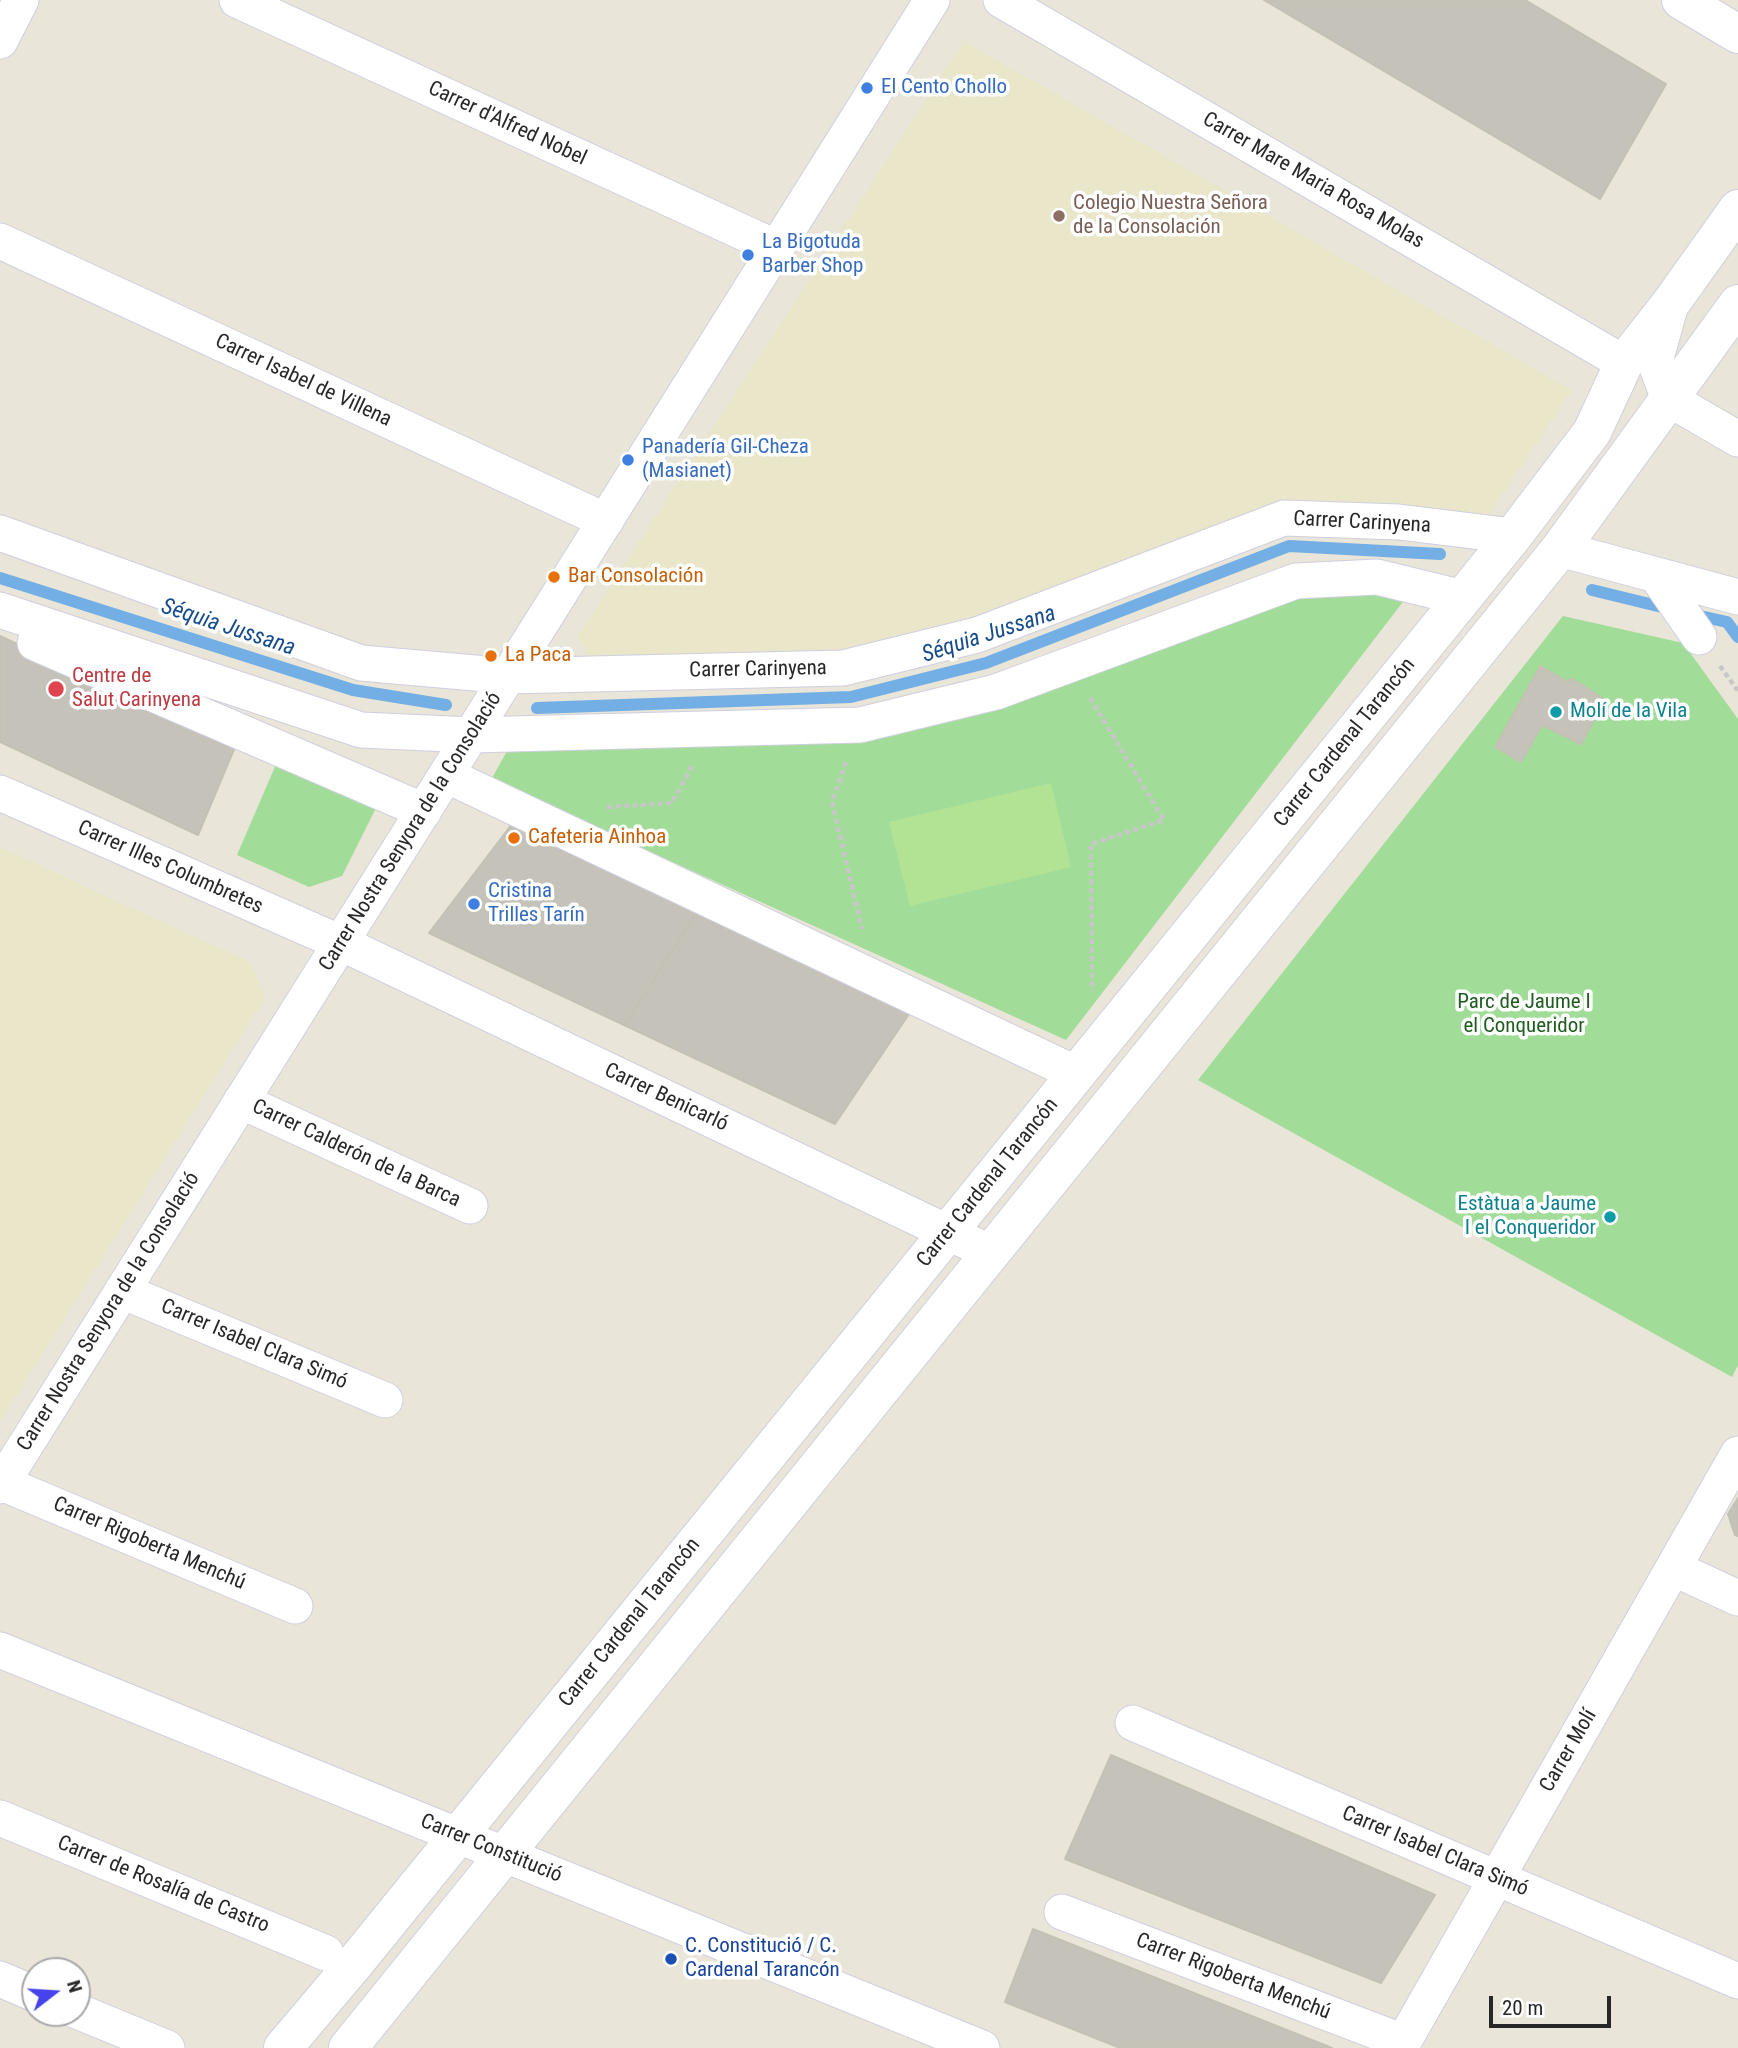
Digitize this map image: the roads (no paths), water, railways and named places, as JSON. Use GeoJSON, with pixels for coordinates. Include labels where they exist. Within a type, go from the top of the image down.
{"type":"FeatureCollection","features":[{"type":"Feature","properties":{"kind":"street"},"geometry":{"type":"LineString","coordinates":[[0,41],[21,0]]}},
{"type":"Feature","properties":{"kind":"street","name":"Carrer d'Alfred Nobel"},"geometry":{"type":"LineString","coordinates":[[237,0],[777,248]]}},
{"type":"Feature","properties":{"kind":"street","name":"Carrer Nostra Senyora de la Consolació"},"geometry":{"type":"LineString","coordinates":[[1,1485],[932,0]]}},
{"type":"Feature","properties":{"kind":"street","name":"Carrer Mare Maria Rosa Molas"},"geometry":{"type":"LineString","coordinates":[[1001,0],[1624,363]]}},
{"type":"Feature","properties":{"kind":"street"},"geometry":{"type":"LineString","coordinates":[[1681,0],[1738,34]]}},
{"type":"Feature","properties":{"kind":"street","name":"Carrer Cardenal Tarancón"},"geometry":{"type":"LineString","coordinates":[[283,2048],[1513,536],[1592,432],[1624,363],[1738,209]]}},
{"type":"Feature","properties":{"kind":"street","name":"Carrer Isabel de Villena"},"geometry":{"type":"LineString","coordinates":[[0,240],[606,521]]}},
{"type":"Feature","properties":{"kind":"street","name":"Carrer Cardenal Tarancón"},"geometry":{"type":"LineString","coordinates":[[1670,399],[1655,362],[1671,303]]}},
{"type":"Feature","properties":{"kind":"street"},"geometry":{"type":"LineString","coordinates":[[348,2048],[1560,549],[1738,304]]}},
{"type":"Feature","properties":{"kind":"street"},"geometry":{"type":"LineString","coordinates":[[1670,399],[1738,439]]}},
{"type":"Feature","properties":{"kind":"street","name":"Carrer Carinyena"},"geometry":{"type":"LineString","coordinates":[[0,533],[361,663],[509,676],[843,668],[977,635],[1284,518],[1399,522],[1513,536]]}},
{"type":"Feature","properties":{"kind":"street"},"geometry":{"type":"LineString","coordinates":[[1560,549],[1661,582],[1738,597]]}},
{"type":"Feature","properties":{"kind":"street"},"geometry":{"type":"LineString","coordinates":[[0,610],[361,730],[472,735],[860,725],[996,692],[1296,581],[1377,577],[1463,598]]}},
{"type":"Feature","properties":{"kind":"street"},"geometry":{"type":"LineString","coordinates":[[1661,582],[1699,637]]}},
{"type":"Feature","properties":{"kind":"street"},"geometry":{"type":"LineString","coordinates":[[0,628],[424,811]]}},
{"type":"Feature","properties":{"kind":"street"},"geometry":{"type":"LineString","coordinates":[[446,775],[1077,1074]]}},
{"type":"Feature","properties":{"kind":"street","name":"Carrer Illes Columbretes"},"geometry":{"type":"LineString","coordinates":[[0,793],[341,943]]}},
{"type":"Feature","properties":{"kind":"street","name":"Carrer Benicarló"},"geometry":{"type":"LineString","coordinates":[[341,943],[991,1252]]}},
{"type":"Feature","properties":{"kind":"street","name":"Carrer Calderón de la Barca"},"geometry":{"type":"LineString","coordinates":[[242,1101],[470,1206]]}},
{"type":"Feature","properties":{"kind":"street","name":"Carrer Isabel Clara Simó"},"geometry":{"type":"LineString","coordinates":[[122,1291],[385,1400]]}},
{"type":"Feature","properties":{"kind":"street","name":"Carrer Molí"},"geometry":{"type":"LineString","coordinates":[[1402,2045],[1738,1454]]}},
{"type":"Feature","properties":{"kind":"street","name":"Carrer Rigoberta Menchú"},"geometry":{"type":"LineString","coordinates":[[1,1485],[295,1606]]}},
{"type":"Feature","properties":{"kind":"street"},"geometry":{"type":"LineString","coordinates":[[1673,1568],[1738,1598]]}},
{"type":"Feature","properties":{"kind":"street","name":"Carrer Constitució"},"geometry":{"type":"LineString","coordinates":[[0,1650],[982,2048]]}},
{"type":"Feature","properties":{"kind":"street","name":"Carrer Isabel Clara Simó"},"geometry":{"type":"LineString","coordinates":[[1133,1723],[1738,1982]]}},
{"type":"Feature","properties":{"kind":"street","name":"Carrer de Rosalía de Castro"},"geometry":{"type":"LineString","coordinates":[[0,1818],[326,1953]]}},
{"type":"Feature","properties":{"kind":"street","name":"Carrer Rigoberta Menchú"},"geometry":{"type":"LineString","coordinates":[[1062,1912],[1402,2045]]}},
{"type":"Feature","properties":{"kind":"street"},"geometry":{"type":"LineString","coordinates":[[0,1979],[21,1988]]}},
{"type":"Feature","properties":{"kind":"street"},"geometry":{"type":"LineString","coordinates":[[91,2017],[167,2048]]}},
{"type":"Feature","properties":{"kind":"waterway","name":"Séquia Jussana"},"geometry":{"type":"LineString","coordinates":[[537,708],[851,697],[986,663],[1289,546],[1440,554]]}},
{"type":"Feature","properties":{"kind":"waterway","name":"Séquia Jussana"},"geometry":{"type":"LineString","coordinates":[[0,578],[353,690],[446,705]]}},
{"type":"Feature","properties":{"kind":"waterway","name":"Séquia Jussana"},"geometry":{"type":"LineString","coordinates":[[1592,590],[1670,609]]}},
{"type":"Feature","properties":{"kind":"waterway","name":"Séquia Jussana"},"geometry":{"type":"LineString","coordinates":[[1691,614],[1727,622],[1738,637]]}},
{"type":"Feature","properties":{"kind":"place","name":"El Cento Chollo"},"geometry":{"type":"Point","coordinates":[867,88]}},
{"type":"Feature","properties":{"kind":"place","name":"Colegio Nuestra Señora de la Consolación"},"geometry":{"type":"Point","coordinates":[1059,216]}},
{"type":"Feature","properties":{"kind":"place","name":"La Bigotuda Barber Shop"},"geometry":{"type":"Point","coordinates":[748,255]}},
{"type":"Feature","properties":{"kind":"place","name":"Panadería Gil-Cheza (Masianet)"},"geometry":{"type":"Point","coordinates":[628,460]}},
{"type":"Feature","properties":{"kind":"place","name":"Bar Consolación"},"geometry":{"type":"Point","coordinates":[554,577]}},
{"type":"Feature","properties":{"kind":"place","name":"La Paca"},"geometry":{"type":"Point","coordinates":[491,656]}},
{"type":"Feature","properties":{"kind":"place","name":"Centre de Salut Carinyena"},"geometry":{"type":"Point","coordinates":[56,689]}},
{"type":"Feature","properties":{"kind":"place","name":"Molí de la Vila"},"geometry":{"type":"Point","coordinates":[1556,712]}},
{"type":"Feature","properties":{"kind":"place","name":"Cafeteria Ainhoa"},"geometry":{"type":"Point","coordinates":[514,838]}},
{"type":"Feature","properties":{"kind":"place","name":"Cristina Trilles Tarín"},"geometry":{"type":"Point","coordinates":[474,904]}},
{"type":"Feature","properties":{"kind":"place","name":"Estàtua a Jaume I el Conqueridor"},"geometry":{"type":"Point","coordinates":[1610,1217]}},
{"type":"Feature","properties":{"kind":"place","name":"C. Constitució / C. Cardenal Tarancón"},"geometry":{"type":"Point","coordinates":[671,1959]}},
{"type":"Feature","properties":{"kind":"park label","name":"Parc de Jaume I el Conqueridor"},"geometry":{"type":"Point","coordinates":[1524,1015]}}]}
